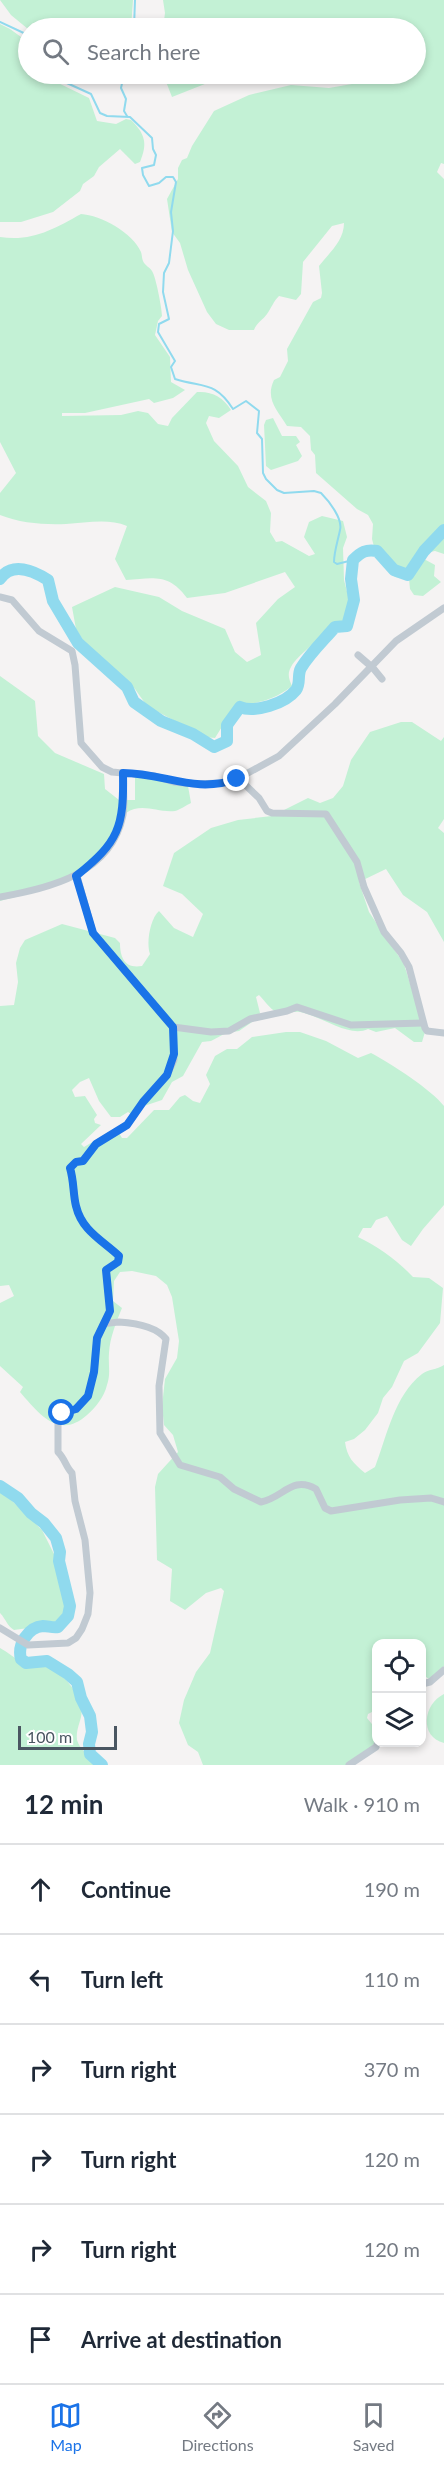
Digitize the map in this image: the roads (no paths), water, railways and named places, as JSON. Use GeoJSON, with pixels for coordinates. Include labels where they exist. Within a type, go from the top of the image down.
{"type":"FeatureCollection","features":[{"type":"Feature","properties":{"kind":"street"},"geometry":{"type":"LineString","coordinates":[[0,597],[12,600],[39,631],[72,651],[81,743],[107,770],[194,784],[221,783],[238,778],[279,756],[335,704],[396,641],[444,608]]}},
{"type":"Feature","properties":{"kind":"street"},"geometry":{"type":"LineString","coordinates":[[358,655],[382,680]]}},
{"type":"Feature","properties":{"kind":"street"},"geometry":{"type":"LineString","coordinates":[[0,897],[59,883],[76,876],[101,857],[115,838],[123,815],[123,773]]}},
{"type":"Feature","properties":{"kind":"street"},"geometry":{"type":"LineString","coordinates":[[238,778],[272,813],[326,814],[357,862],[364,887],[384,932],[401,953],[408,967],[427,1031],[444,1033]]}},
{"type":"Feature","properties":{"kind":"street"},"geometry":{"type":"LineString","coordinates":[[0,1628],[22,1642],[68,1643],[76,1638],[88,1614],[90,1593],[85,1540],[75,1501],[72,1473],[58,1452],[60,1427],[58,1416],[76,1409],[88,1396],[94,1372],[97,1338],[110,1311],[106,1270],[118,1262],[119,1256],[93,1236],[81,1220],[75,1205],[75,1188],[70,1168],[76,1162],[83,1161],[96,1144],[127,1125],[143,1102],[167,1075],[174,1060],[173,1027],[93,933],[76,876]]}},
{"type":"Feature","properties":{"kind":"street"},"geometry":{"type":"LineString","coordinates":[[173,1027],[211,1032],[229,1031],[250,1019],[297,1007],[351,1025],[423,1023]]}},
{"type":"Feature","properties":{"kind":"street"},"geometry":{"type":"LineString","coordinates":[[104,1323],[117,1322],[144,1326],[154,1329],[166,1339],[159,1386],[160,1433],[180,1465],[220,1477],[234,1489],[261,1502],[278,1496],[295,1484],[316,1489],[325,1508],[331,1511],[400,1500],[431,1498],[444,1502]]}},
{"type":"Feature","properties":{"kind":"street"},"geometry":{"type":"LineString","coordinates":[[426,1683],[444,1670]]}},
{"type":"Feature","properties":{"kind":"street"},"geometry":{"type":"LineString","coordinates":[[349,1765],[376,1747]]}},
{"type":"Feature","properties":{"kind":"waterway"},"geometry":{"type":"LineString","coordinates":[[134,18],[135,0]]}},
{"type":"Feature","properties":{"kind":"waterway"},"geometry":{"type":"LineString","coordinates":[[0,22],[18,30]]}},
{"type":"Feature","properties":{"kind":"waterway"},"geometry":{"type":"LineString","coordinates":[[69,84],[91,94],[100,113],[107,116],[130,117],[152,138],[156,155],[154,165],[142,168],[149,186],[159,183],[166,177],[173,177],[176,182],[171,212],[173,231],[169,263],[164,273],[163,292],[169,319],[159,324],[158,332],[175,361],[171,367],[175,379],[214,390],[227,400],[233,409],[246,401],[259,411],[257,433],[262,439],[263,473],[266,479],[277,490],[284,493],[314,491],[321,493],[335,510],[340,526],[334,562],[337,564],[353,560]]}},
{"type":"Feature","properties":{"kind":"waterway"},"geometry":{"type":"LineString","coordinates":[[122,84],[121,88],[126,99],[124,111],[127,116]]}},
{"type":"Feature","properties":{"kind":"waterway"},"geometry":{"type":"LineString","coordinates":[[0,579],[11,570],[23,569],[48,580],[53,601],[78,643],[127,687],[134,702],[161,721],[193,734],[214,747],[227,741],[227,725],[240,707],[261,708],[291,695],[299,682],[301,668],[309,657],[335,627],[347,626],[354,600],[351,579],[353,560],[356,557],[370,550],[377,551],[394,570],[408,575],[424,551],[444,530]]}},
{"type":"Feature","properties":{"kind":"waterway"},"geometry":{"type":"LineString","coordinates":[[0,1486],[18,1498],[56,1538],[70,1606],[68,1616],[58,1627],[43,1626],[28,1633],[22,1643],[21,1659],[26,1663],[47,1661],[77,1682],[81,1698],[90,1716],[92,1732],[89,1744],[90,1754],[102,1765]]}}]}
